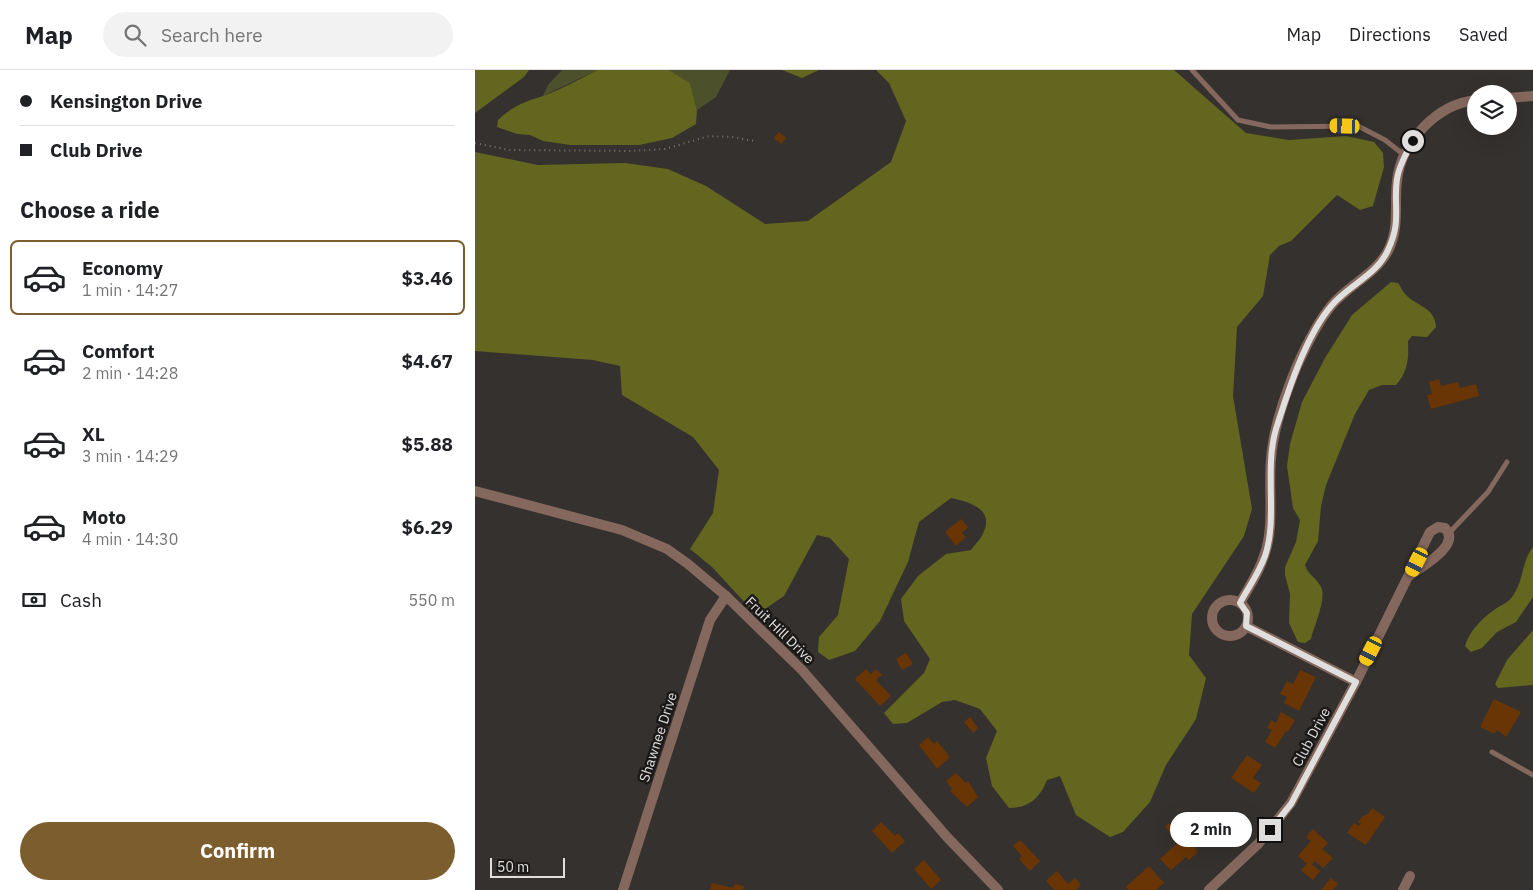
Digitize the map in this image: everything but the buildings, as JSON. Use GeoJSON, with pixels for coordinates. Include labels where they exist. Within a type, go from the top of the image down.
{"type":"FeatureCollection","features":[{"type":"Feature","properties":{"kind":"street"},"geometry":{"type":"LineString","coordinates":[[1517,97],[1533,96]]}},
{"type":"Feature","properties":{"kind":"street"},"geometry":{"type":"LineString","coordinates":[[1240,603],[1265,556],[1269,536],[1272,444],[1296,368],[1331,305],[1375,268],[1388,252],[1396,230],[1397,180],[1404,156],[1423,127],[1437,115],[1467,103]]}},
{"type":"Feature","properties":{"kind":"street","name":"Fruit Hill Drive"},"geometry":{"type":"LineString","coordinates":[[475,492],[622,530],[645,538],[688,564],[725,596],[802,670],[947,837],[997,890]]}},
{"type":"Feature","properties":{"kind":"street","name":"Club Drive"},"geometry":{"type":"LineString","coordinates":[[1209,890],[1259,843],[1291,804],[1356,682],[1430,532],[1438,527],[1445,528],[1450,532],[1451,539],[1447,546],[1409,576]]}},
{"type":"Feature","properties":{"kind":"street","name":"Shawnee Drive"},"geometry":{"type":"LineString","coordinates":[[623,890],[710,620],[725,596]]}},
{"type":"Feature","properties":{"kind":"street"},"geometry":{"type":"LineString","coordinates":[[1228,600],[1240,603],[1247,613],[1246,626],[1237,635],[1224,635],[1215,628],[1213,622],[1214,611],[1222,602],[1228,600]]}},
{"type":"Feature","properties":{"kind":"street"},"geometry":{"type":"LineString","coordinates":[[1246,626],[1356,682]]}},
{"type":"Feature","properties":{"kind":"street"},"geometry":{"type":"LineString","coordinates":[[1403,890],[1410,876]]}},
{"type":"Feature","properties":{"kind":"lane"},"geometry":{"type":"LineString","coordinates":[[1192,70],[1238,120],[1271,127],[1358,126],[1385,140],[1404,156]]}},
{"type":"Feature","properties":{"kind":"lane"},"geometry":{"type":"LineString","coordinates":[[1450,532],[1488,492],[1507,462]]}},
{"type":"Feature","properties":{"kind":"lane"},"geometry":{"type":"LineString","coordinates":[[1492,752],[1533,775]]}},
{"type":"Feature","properties":{"kind":"path"},"geometry":{"type":"LineString","coordinates":[[475,143],[509,150],[631,151],[665,149],[709,136],[732,137],[754,142]]}},
{"type":"Feature","properties":{"kind":"green space"},"geometry":{"type":"Polygon","coordinates":[[[475,70],[529,70],[524,77],[475,113],[475,70]]]}},
{"type":"Feature","properties":{"kind":"green space"},"geometry":{"type":"Polygon","coordinates":[[[562,70],[597,70],[543,96],[548,85],[562,70]]]}},
{"type":"Feature","properties":{"kind":"green space"},"geometry":{"type":"Polygon","coordinates":[[[597,70],[669,70],[690,83],[697,110],[696,124],[672,138],[639,145],[570,145],[543,141],[530,135],[517,134],[497,127],[498,120],[513,108],[571,84],[597,70]]]}},
{"type":"Feature","properties":{"kind":"green space"},"geometry":{"type":"Polygon","coordinates":[[[669,70],[730,70],[716,97],[697,110],[690,83],[669,70]]]}},
{"type":"Feature","properties":{"kind":"green space"},"geometry":{"type":"Polygon","coordinates":[[[782,70],[819,70],[802,78],[782,70]]]}},
{"type":"Feature","properties":{"kind":"green space"},"geometry":{"type":"Polygon","coordinates":[[[876,70],[1174,70],[1246,133],[1289,140],[1346,136],[1374,142],[1383,153],[1384,167],[1373,206],[1360,210],[1337,195],[1291,241],[1279,246],[1270,255],[1263,296],[1237,327],[1233,396],[1252,509],[1244,536],[1192,614],[1189,655],[1206,678],[1196,719],[1166,765],[1150,802],[1123,832],[1110,837],[1076,815],[1060,776],[1047,780],[1041,792],[1033,801],[1016,808],[1009,808],[992,786],[986,758],[997,731],[980,709],[955,700],[942,702],[907,723],[893,724],[884,713],[924,673],[930,659],[904,621],[901,599],[918,576],[946,554],[971,550],[982,536],[986,523],[982,511],[977,507],[951,498],[919,522],[908,562],[880,621],[855,651],[829,660],[818,652],[819,637],[838,615],[849,559],[830,538],[817,535],[784,596],[762,611],[749,607],[712,567],[690,549],[713,513],[719,470],[693,437],[622,395],[620,366],[593,360],[475,351],[475,152],[538,165],[625,163],[668,169],[706,186],[765,224],[808,221],[891,162],[906,121],[889,83],[876,70]]]}},
{"type":"Feature","properties":{"kind":"green space"},"geometry":{"type":"Polygon","coordinates":[[[1391,282],[1398,283],[1406,295],[1430,312],[1436,327],[1427,337],[1412,336],[1408,341],[1407,364],[1400,380],[1396,385],[1382,385],[1369,390],[1355,414],[1326,485],[1321,506],[1318,541],[1305,565],[1321,587],[1321,605],[1311,639],[1305,643],[1298,642],[1289,623],[1290,594],[1285,575],[1285,567],[1296,542],[1300,520],[1293,508],[1287,466],[1290,444],[1302,402],[1325,358],[1352,315],[1391,282]]]}},
{"type":"Feature","properties":{"kind":"green space"},"geometry":{"type":"Polygon","coordinates":[[[1533,547],[1533,597],[1516,622],[1497,632],[1482,648],[1471,652],[1465,646],[1469,636],[1485,617],[1512,597],[1520,582],[1529,552],[1533,547]]]}},
{"type":"Feature","properties":{"kind":"green space"},"geometry":{"type":"Polygon","coordinates":[[[1533,630],[1533,685],[1498,688],[1495,684],[1507,660],[1533,630]]]}},
{"type":"Feature","properties":{"kind":"route"},"geometry":{"type":"LineString","coordinates":[[1270,830],[1291,804],[1356,682],[1246,626],[1247,613],[1240,603],[1265,556],[1269,536],[1272,444],[1296,368],[1331,305],[1361,282],[1388,252],[1396,230],[1397,180],[1404,156],[1413,141]]}}]}
